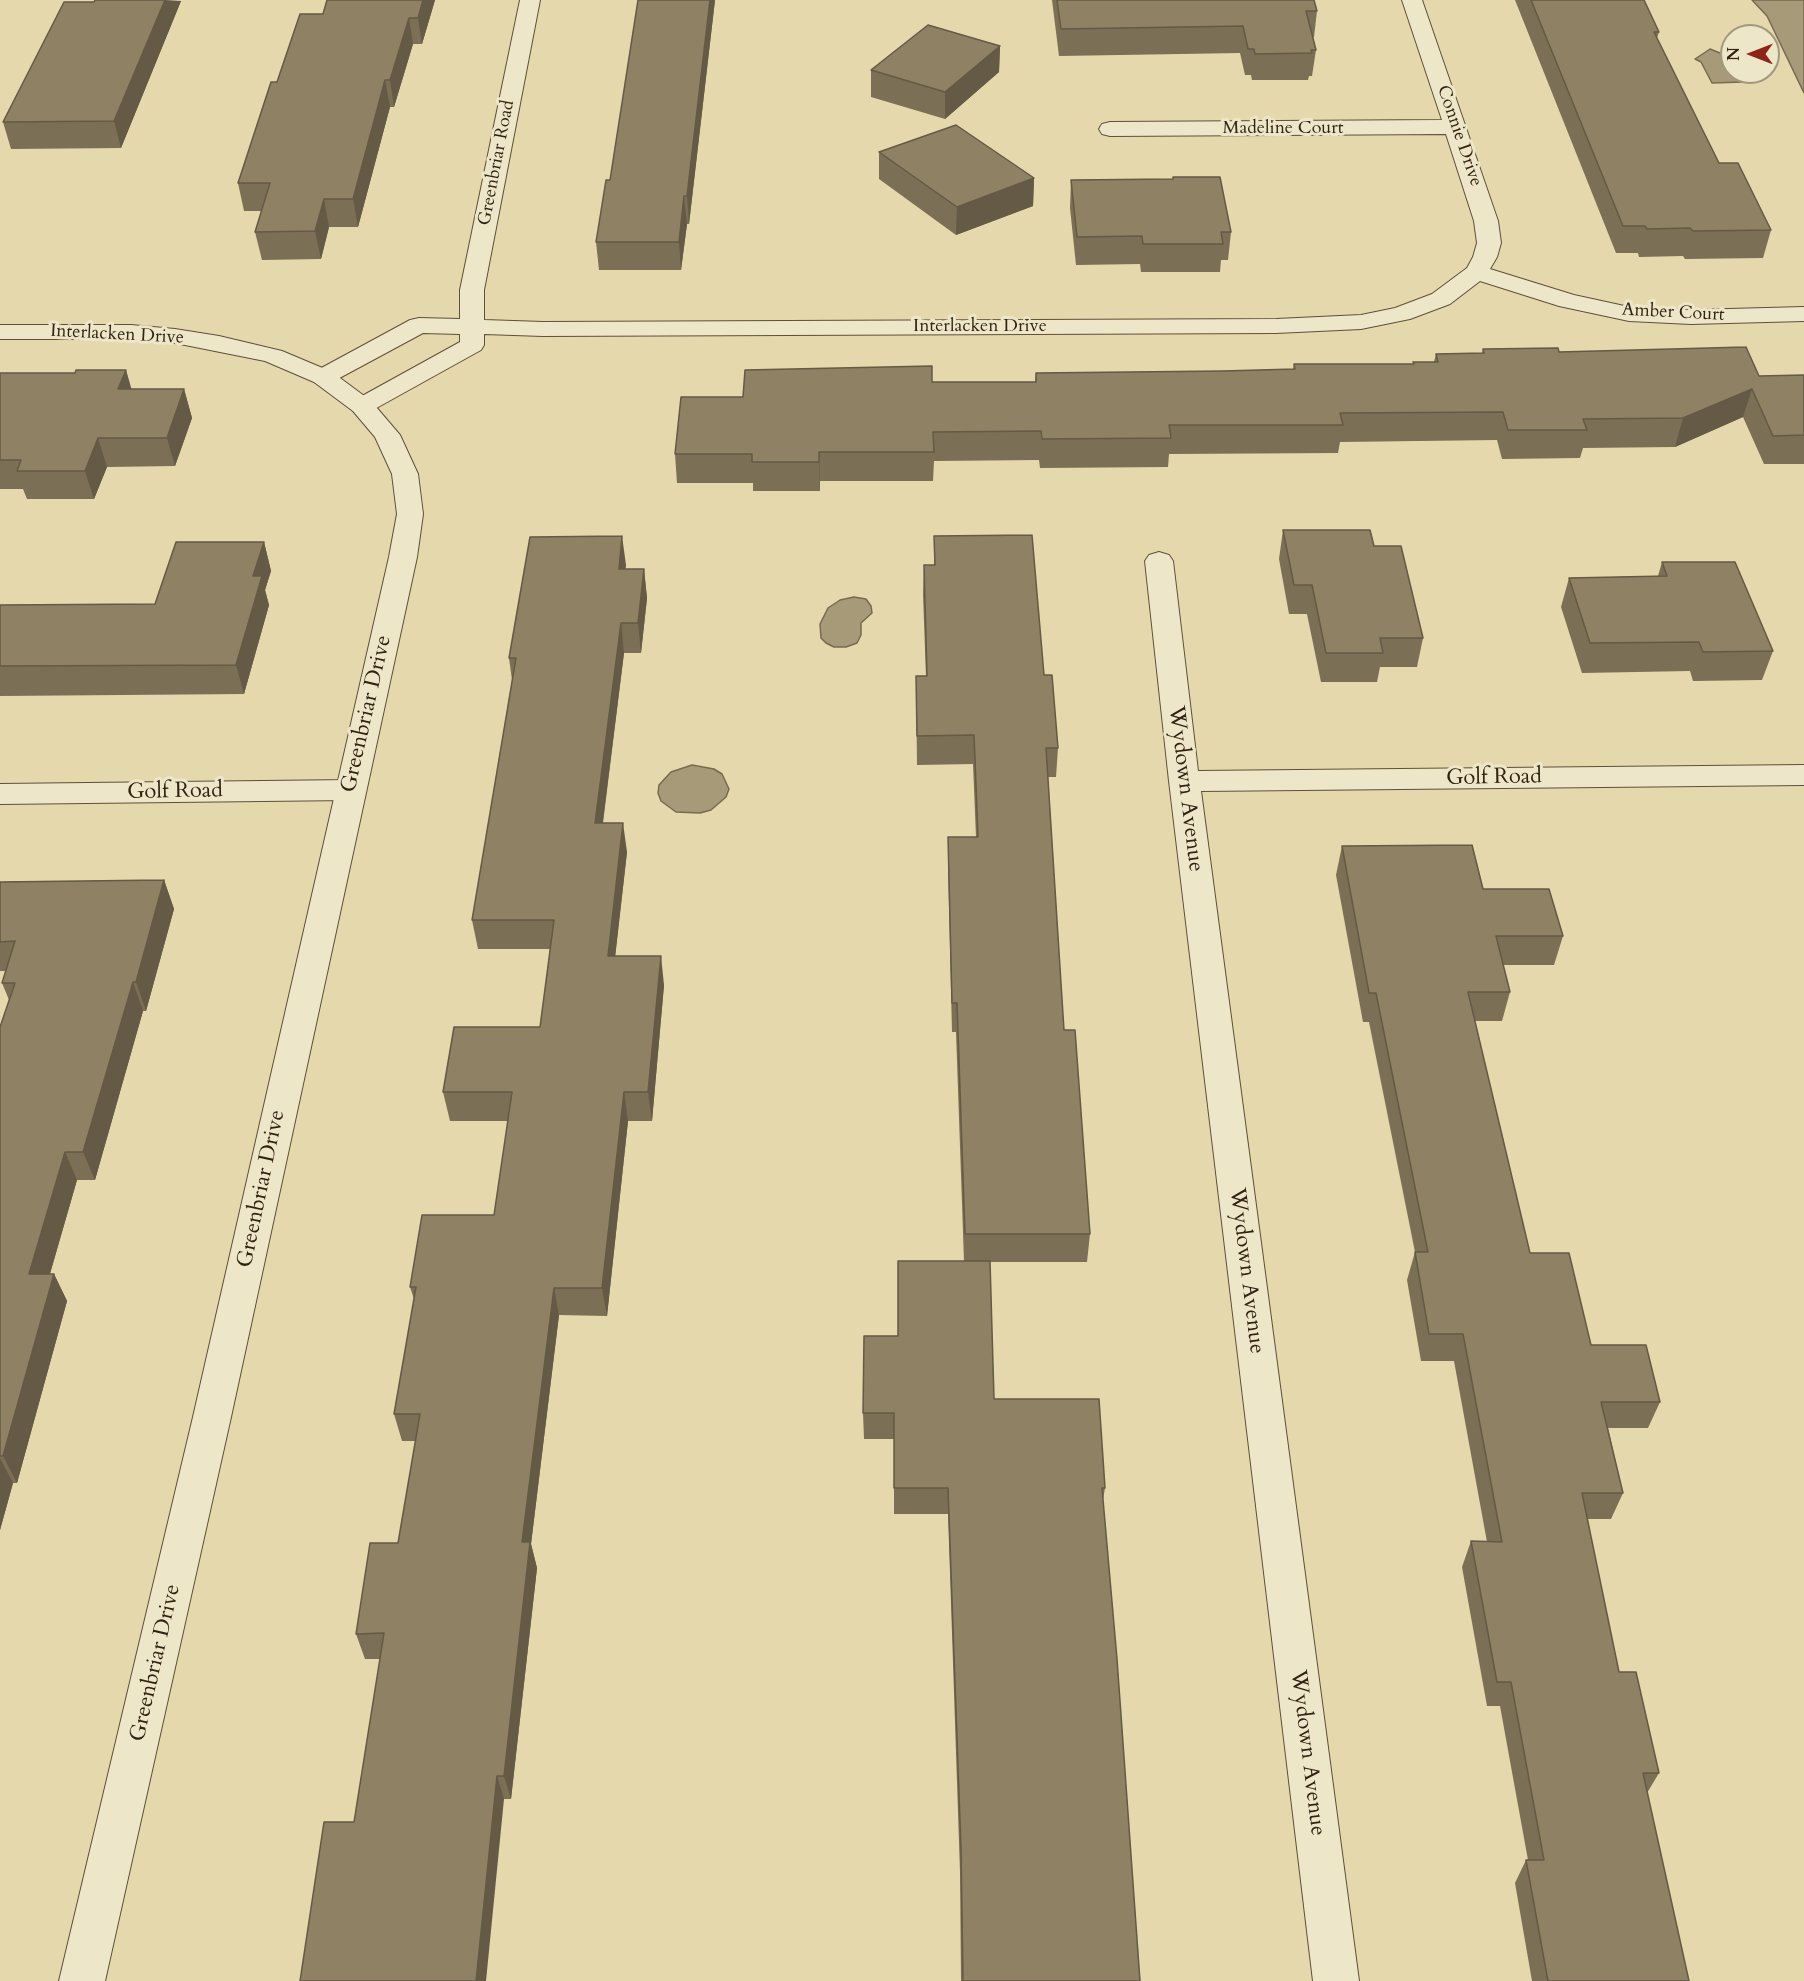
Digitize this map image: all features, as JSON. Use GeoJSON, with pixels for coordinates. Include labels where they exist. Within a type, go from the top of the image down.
{"type":"FeatureCollection","features":[{"type":"Feature","properties":{"kind":"street","name":"Greenbriar Road"},"geometry":{"type":"LineString","coordinates":[[362,406],[472,345],[472,290],[530,0]]}},
{"type":"Feature","properties":{"kind":"street","name":"Connie Drive"},"geometry":{"type":"LineString","coordinates":[[1412,0],[1486,221],[1489,243],[1485,258],[1476,272]]}},
{"type":"Feature","properties":{"kind":"street","name":"Madeline Court"},"geometry":{"type":"LineString","coordinates":[[1110,129],[1456,127]]}},
{"type":"Feature","properties":{"kind":"street","name":"Interlacken Drive"},"geometry":{"type":"LineString","coordinates":[[471,326],[543,329],[1322,325],[1361,322],[1401,314],[1441,299],[1476,272]]}},
{"type":"Feature","properties":{"kind":"street","name":"Amber Court"},"geometry":{"type":"LineString","coordinates":[[1476,272],[1568,301],[1629,314],[1691,317],[1804,314]]}},
{"type":"Feature","properties":{"kind":"street"},"geometry":{"type":"LineString","coordinates":[[323,377],[419,325],[471,326]]}},
{"type":"Feature","properties":{"kind":"street","name":"Interlacken Drive"},"geometry":{"type":"LineString","coordinates":[[0,332],[131,332],[219,343],[273,356],[323,377],[362,406]]}},
{"type":"Feature","properties":{"kind":"street","name":"Greenbriar Drive"},"geometry":{"type":"LineString","coordinates":[[82,1981],[213,1417],[403,557],[410,514],[405,474],[387,435],[362,406]]}},
{"type":"Feature","properties":{"kind":"street","name":"Wydown Avenue"},"geometry":{"type":"LineString","coordinates":[[1159,561],[1184,781],[1336,1981]]}},
{"type":"Feature","properties":{"kind":"street","name":"Golf Road"},"geometry":{"type":"LineString","coordinates":[[1184,781],[1804,775]]}},
{"type":"Feature","properties":{"kind":"street","name":"Golf Road"},"geometry":{"type":"LineString","coordinates":[[0,794],[350,790]]}},
{"type":"Feature","properties":{"kind":"shaded area"},"geometry":{"type":"Polygon","coordinates":[[[1752,0],[1804,0],[1804,93],[1780,43],[1780,24],[1771,24],[1767,16],[1752,0]]]}},
{"type":"Feature","properties":{"kind":"shaded area"},"geometry":{"type":"Polygon","coordinates":[[[1710,49],[1720,53],[1720,83],[1712,83],[1701,62],[1695,59],[1710,49]]]}},
{"type":"Feature","properties":{"kind":"shaded area"},"geometry":{"type":"Polygon","coordinates":[[[854,597],[866,599],[871,606],[872,613],[861,623],[861,635],[857,643],[846,647],[834,647],[826,643],[821,638],[820,624],[828,608],[840,600],[854,597]]]}},
{"type":"Feature","properties":{"kind":"shaded area"},"geometry":{"type":"Polygon","coordinates":[[[692,765],[714,769],[722,774],[729,789],[726,797],[711,810],[700,813],[676,812],[661,801],[658,793],[659,785],[671,772],[692,765]]]}},
{"type":"Feature","properties":{"kind":"building"},"geometry":{"type":"Polygon","coordinates":[[[95,0],[165,0],[114,121],[3,122],[64,2],[94,2],[95,0]]]}},
{"type":"Feature","properties":{"kind":"building"},"geometry":{"type":"Polygon","coordinates":[[[327,0],[423,0],[418,18],[409,18],[390,80],[385,80],[353,199],[324,199],[315,231],[255,232],[270,183],[238,183],[271,82],[277,82],[300,14],[323,14],[327,0]]]}},
{"type":"Feature","properties":{"kind":"building"},"geometry":{"type":"Polygon","coordinates":[[[638,0],[710,0],[687,196],[684,196],[679,242],[596,242],[606,180],[610,180],[638,0]]]}},
{"type":"Feature","properties":{"kind":"building"},"geometry":{"type":"Polygon","coordinates":[[[1057,0],[1314,0],[1317,11],[1306,11],[1316,50],[1311,50],[1312,53],[1255,54],[1254,49],[1248,49],[1243,26],[1061,29],[1057,0]]]}},
{"type":"Feature","properties":{"kind":"building"},"geometry":{"type":"Polygon","coordinates":[[[1531,0],[1644,0],[1659,32],[1654,32],[1719,163],[1738,163],[1771,230],[1693,231],[1690,228],[1647,229],[1645,226],[1623,226],[1531,0]]]}},
{"type":"Feature","properties":{"kind":"building"},"geometry":{"type":"Polygon","coordinates":[[[928,25],[1000,46],[945,92],[871,70],[928,25]]]}},
{"type":"Feature","properties":{"kind":"building"},"geometry":{"type":"Polygon","coordinates":[[[956,125],[1034,178],[957,207],[879,152],[956,125]]]}},
{"type":"Feature","properties":{"kind":"building"},"geometry":{"type":"Polygon","coordinates":[[[1173,177],[1220,177],[1231,232],[1221,232],[1223,244],[1143,244],[1142,236],[1077,237],[1071,180],[1173,179],[1173,177]]]}},
{"type":"Feature","properties":{"kind":"building"},"geometry":{"type":"Polygon","coordinates":[[[1746,347],[1759,376],[1804,375],[1804,435],[1773,436],[1752,389],[1683,418],[1583,419],[1587,430],[1508,430],[1503,412],[1340,413],[1343,425],[1169,425],[1171,438],[1042,439],[1041,431],[933,432],[934,452],[819,452],[819,462],[752,462],[752,454],[675,454],[681,397],[743,397],[745,370],[932,366],[932,382],[1036,382],[1036,373],[1295,369],[1294,364],[1414,364],[1413,362],[1438,362],[1436,354],[1484,353],[1483,349],[1558,348],[1559,352],[1746,347]]]}},
{"type":"Feature","properties":{"kind":"building"},"geometry":{"type":"Polygon","coordinates":[[[76,370],[126,370],[118,389],[184,389],[167,438],[98,438],[85,471],[17,471],[21,460],[0,460],[0,373],[75,373],[76,370]]]}},
{"type":"Feature","properties":{"kind":"building"},"geometry":{"type":"Polygon","coordinates":[[[1283,530],[1370,530],[1374,546],[1401,546],[1423,638],[1380,638],[1383,653],[1326,653],[1312,585],[1294,585],[1283,530]]]}},
{"type":"Feature","properties":{"kind":"building"},"geometry":{"type":"Polygon","coordinates":[[[1032,535],[1044,675],[1052,675],[1058,748],[1046,748],[1064,1030],[1075,1030],[1090,1234],[965,1234],[957,1003],[952,1003],[948,837],[978,837],[974,735],[917,736],[916,676],[927,676],[924,565],[935,565],[934,536],[1032,535]]]}},
{"type":"Feature","properties":{"kind":"building"},"geometry":{"type":"Polygon","coordinates":[[[622,536],[619,569],[644,569],[638,623],[621,623],[595,823],[623,823],[608,956],[661,956],[648,1092],[624,1092],[602,1288],[554,1288],[522,1542],[530,1542],[504,1776],[497,1776],[476,1981],[300,1981],[324,1822],[354,1822],[384,1633],[356,1634],[370,1543],[398,1543],[420,1414],[394,1414],[416,1287],[410,1287],[422,1215],[494,1215],[512,1092],[443,1092],[454,1027],[540,1027],[554,920],[472,920],[516,658],[509,658],[530,537],[622,536]]]}},
{"type":"Feature","properties":{"kind":"building"},"geometry":{"type":"Polygon","coordinates":[[[176,542],[264,542],[253,576],[262,576],[236,665],[0,666],[0,605],[155,604],[176,542]]]}},
{"type":"Feature","properties":{"kind":"building"},"geometry":{"type":"Polygon","coordinates":[[[1662,562],[1735,562],[1773,651],[1703,652],[1699,642],[1590,643],[1569,578],[1667,576],[1662,562]]]}},
{"type":"Feature","properties":{"kind":"building"},"geometry":{"type":"Polygon","coordinates":[[[1472,845],[1483,889],[1549,889],[1563,936],[1496,936],[1510,992],[1468,992],[1530,1253],[1569,1253],[1591,1345],[1646,1345],[1660,1402],[1601,1402],[1623,1493],[1582,1493],[1619,1672],[1636,1672],[1659,1773],[1643,1773],[1689,1981],[1548,1981],[1526,1860],[1544,1860],[1511,1682],[1497,1682],[1471,1541],[1502,1542],[1463,1334],[1429,1334],[1415,1252],[1428,1252],[1376,993],[1369,993],[1342,846],[1472,845]]]}},
{"type":"Feature","properties":{"kind":"building"},"geometry":{"type":"Polygon","coordinates":[[[164,880],[136,982],[133,982],[83,1152],[65,1152],[29,1274],[54,1274],[3,1456],[0,1456],[0,1027],[15,983],[2,983],[15,941],[0,942],[0,882],[164,880]]]}},
{"type":"Feature","properties":{"kind":"building"},"geometry":{"type":"Polygon","coordinates":[[[898,1261],[990,1261],[994,1399],[1099,1399],[1105,1488],[1102,1488],[1117,1659],[1140,1981],[963,1981],[961,1849],[948,1488],[894,1488],[894,1413],[863,1413],[864,1336],[898,1336],[898,1261]]]}}]}
